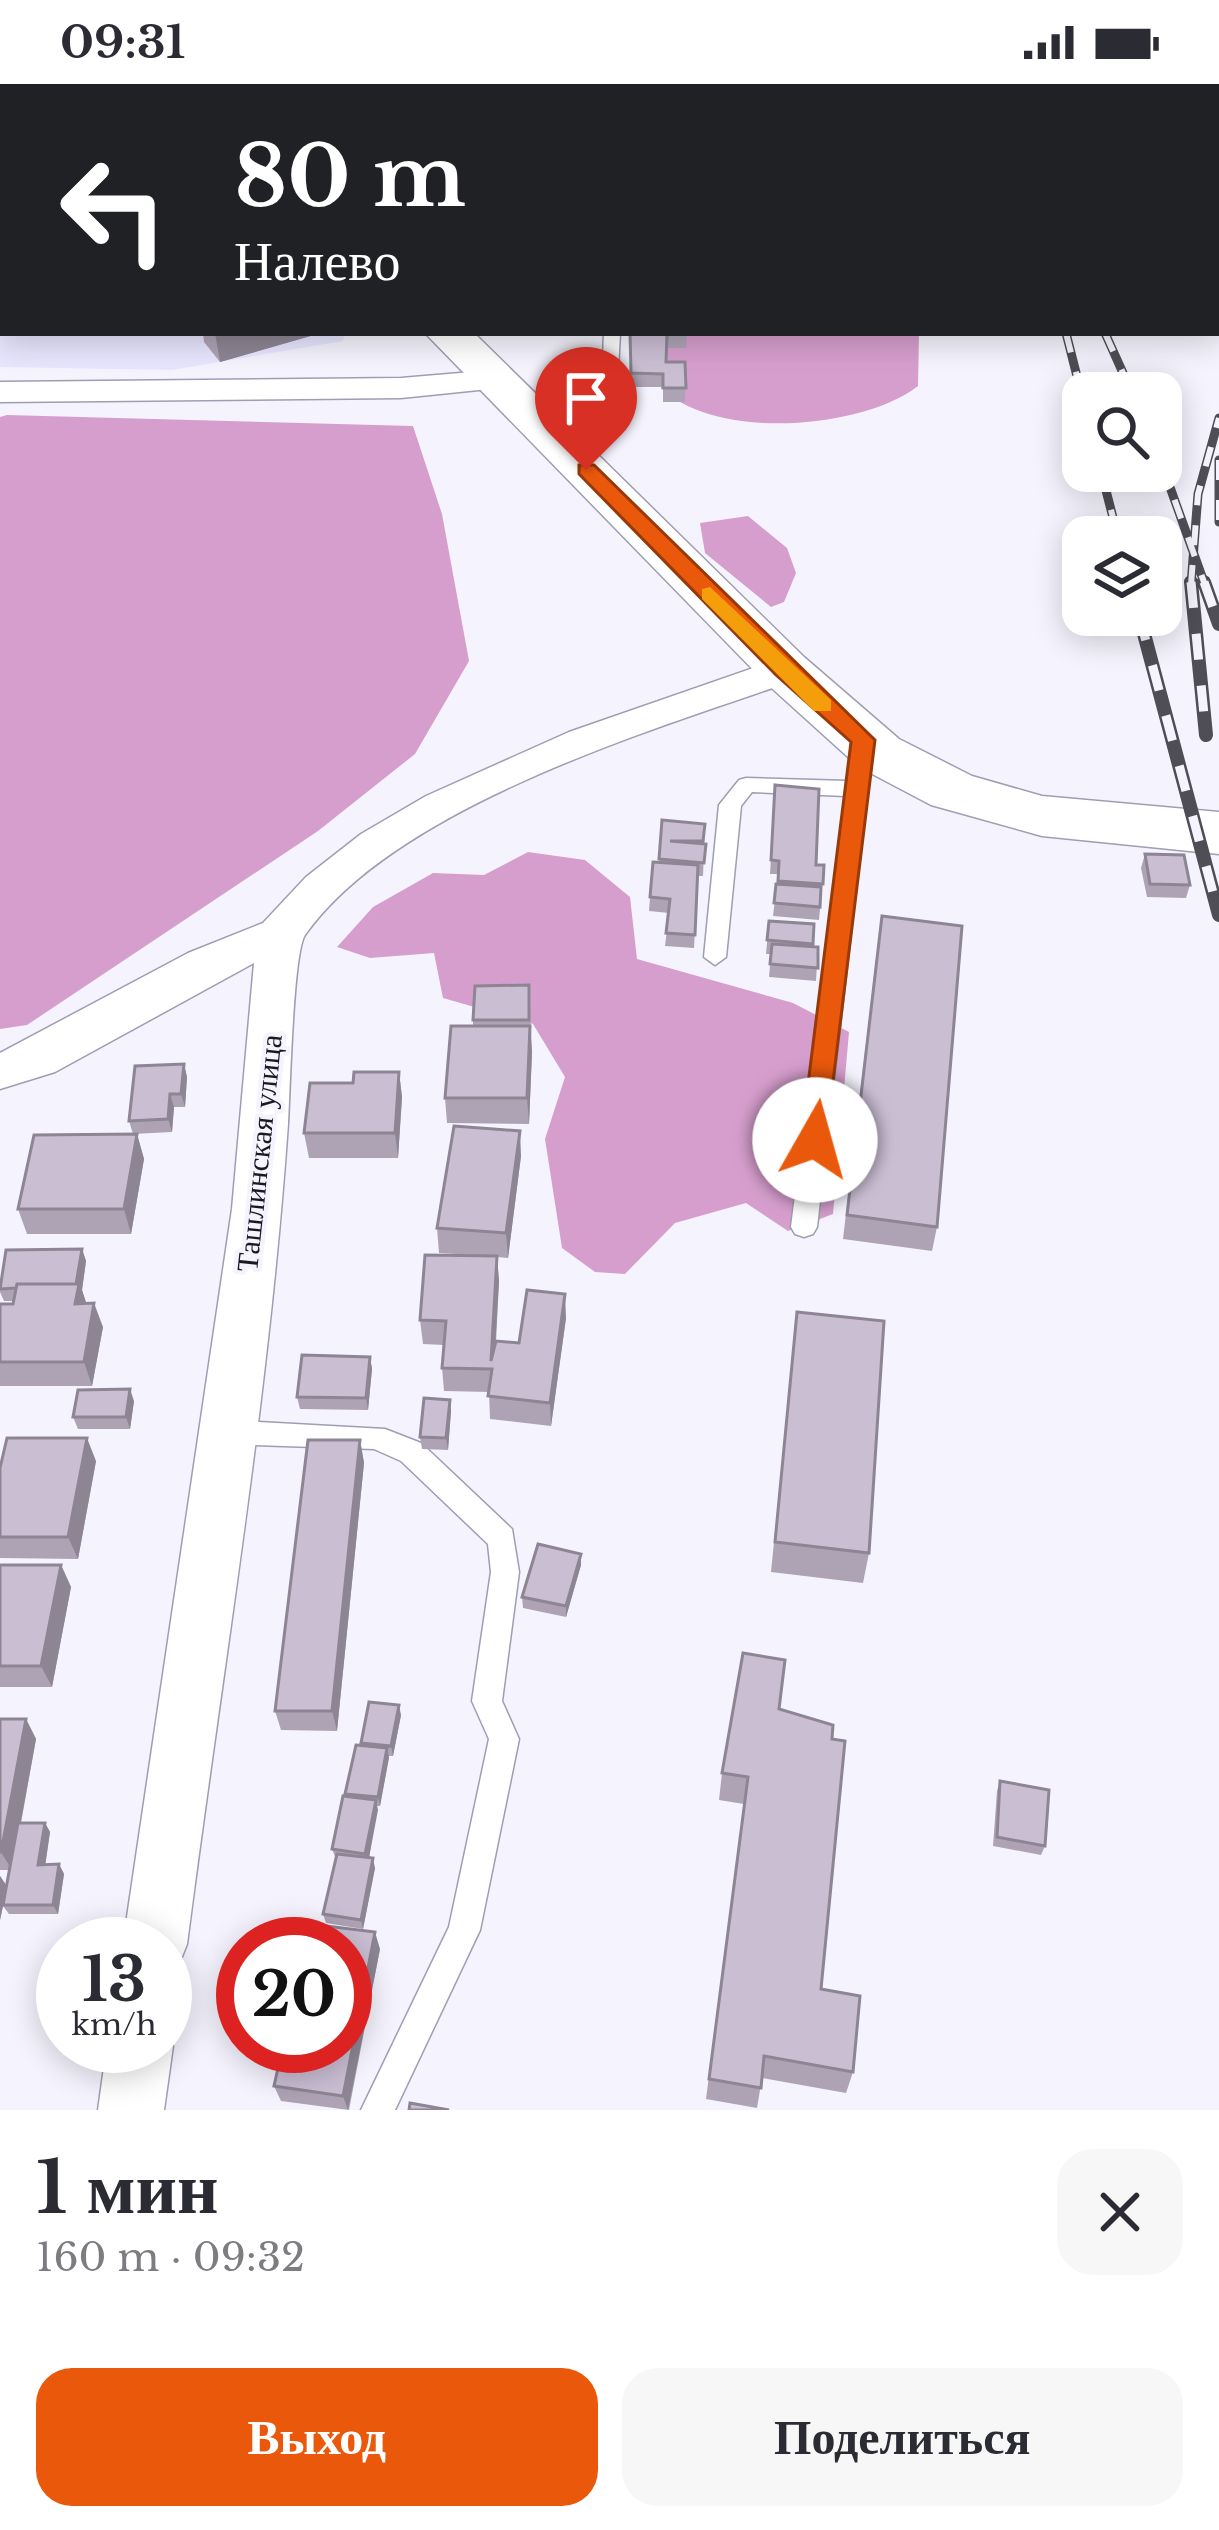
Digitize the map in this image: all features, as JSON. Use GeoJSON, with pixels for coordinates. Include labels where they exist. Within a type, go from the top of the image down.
{"type":"FeatureCollection","features":[{"type":"Feature","properties":{"kind":"main road"},"geometry":{"type":"LineString","coordinates":[[451,336],[784,670],[860,765],[1042,816],[1219,833]]}},
{"type":"Feature","properties":{"kind":"street"},"geometry":{"type":"LineString","coordinates":[[0,392],[508,391]]}},
{"type":"Feature","properties":{"kind":"street"},"geometry":{"type":"LineString","coordinates":[[0,1070],[38,1058],[204,964],[280,935],[305,899],[380,843],[565,746],[784,670]]}},
{"type":"Feature","properties":{"kind":"street","name":"Ташлинская улица"},"geometry":{"type":"LineString","coordinates":[[159,1917],[256,1209],[280,935]]}},
{"type":"Feature","properties":{"kind":"street"},"geometry":{"type":"LineString","coordinates":[[130,2110],[136,2073]]}},
{"type":"Feature","properties":{"kind":"lane"},"geometry":{"type":"LineString","coordinates":[[508,391],[611,386],[611,336]]}},
{"type":"Feature","properties":{"kind":"lane"},"geometry":{"type":"LineString","coordinates":[[715,957],[730,805],[746,785],[860,765],[804,1228]]}},
{"type":"Feature","properties":{"kind":"lane"},"geometry":{"type":"LineString","coordinates":[[223,1432],[375,1437],[411,1452],[502,1538],[505,1572],[487,1701],[504,1739],[464,1930],[378,2110]]}},
{"type":"Feature","properties":{"kind":"shaded area"},"geometry":{"type":"Polygon","coordinates":[[[0,336],[344,336],[343,341],[172,370],[0,367],[0,336]]]}},
{"type":"Feature","properties":{"kind":"shaded area"},"geometry":{"type":"Polygon","coordinates":[[[658,336],[919,336],[918,386],[893,401],[824,420],[747,422],[712,415],[681,403],[658,384],[658,336]]]}},
{"type":"Feature","properties":{"kind":"shaded area"},"geometry":{"type":"Polygon","coordinates":[[[0,417],[413,426],[442,514],[469,661],[415,754],[318,831],[27,1025],[0,1029],[0,417]]]}},
{"type":"Feature","properties":{"kind":"shaded area"},"geometry":{"type":"Polygon","coordinates":[[[748,516],[787,548],[796,573],[784,602],[771,607],[705,553],[700,523],[748,516]]]}},
{"type":"Feature","properties":{"kind":"shaded area"},"geometry":{"type":"Polygon","coordinates":[[[528,852],[585,860],[630,897],[637,959],[793,1003],[849,1032],[833,1214],[788,1231],[746,1203],[675,1223],[625,1274],[595,1272],[562,1248],[545,1139],[565,1077],[533,1024],[443,998],[434,953],[370,958],[337,947],[373,907],[433,873],[484,875],[528,852]]]}},
{"type":"Feature","properties":{"kind":"building"},"geometry":{"type":"Polygon","coordinates":[[[630,336],[667,336],[666,362],[685,362],[686,388],[663,388],[663,374],[631,373],[630,336]]]}},
{"type":"Feature","properties":{"kind":"building"},"geometry":{"type":"Polygon","coordinates":[[[775,785],[819,789],[816,865],[824,865],[823,884],[778,881],[779,861],[771,860],[775,785]]]}},
{"type":"Feature","properties":{"kind":"building"},"geometry":{"type":"Polygon","coordinates":[[[662,820],[705,824],[703,841],[670,841],[706,844],[704,863],[659,859],[662,820]]]}},
{"type":"Feature","properties":{"kind":"building"},"geometry":{"type":"Polygon","coordinates":[[[1145,854],[1184,855],[1190,885],[1150,884],[1145,854]]]}},
{"type":"Feature","properties":{"kind":"building"},"geometry":{"type":"Polygon","coordinates":[[[653,862],[698,865],[695,935],[666,933],[670,899],[650,897],[653,862]]]}},
{"type":"Feature","properties":{"kind":"building"},"geometry":{"type":"Polygon","coordinates":[[[776,884],[821,887],[820,907],[774,903],[776,884]]]}},
{"type":"Feature","properties":{"kind":"building"},"geometry":{"type":"Polygon","coordinates":[[[882,916],[962,926],[937,1227],[847,1215],[882,916]]]}},
{"type":"Feature","properties":{"kind":"building"},"geometry":{"type":"Polygon","coordinates":[[[769,921],[814,924],[813,944],[767,940],[769,921]]]}},
{"type":"Feature","properties":{"kind":"building"},"geometry":{"type":"Polygon","coordinates":[[[772,944],[818,947],[818,968],[770,964],[772,944]]]}},
{"type":"Feature","properties":{"kind":"building"},"geometry":{"type":"Polygon","coordinates":[[[529,985],[529,1020],[473,1020],[475,986],[529,985]]]}},
{"type":"Feature","properties":{"kind":"building"},"geometry":{"type":"Polygon","coordinates":[[[451,1026],[530,1026],[527,1098],[445,1098],[451,1026]]]}},
{"type":"Feature","properties":{"kind":"building"},"geometry":{"type":"Polygon","coordinates":[[[184,1064],[181,1094],[170,1094],[168,1119],[129,1121],[135,1066],[184,1064]]]}},
{"type":"Feature","properties":{"kind":"building"},"geometry":{"type":"Polygon","coordinates":[[[354,1072],[399,1072],[395,1133],[304,1133],[310,1083],[353,1083],[354,1072]]]}},
{"type":"Feature","properties":{"kind":"building"},"geometry":{"type":"Polygon","coordinates":[[[454,1126],[520,1131],[506,1233],[437,1228],[454,1126]]]}},
{"type":"Feature","properties":{"kind":"building"},"geometry":{"type":"Polygon","coordinates":[[[137,1134],[124,1209],[18,1209],[34,1135],[137,1134]]]}},
{"type":"Feature","properties":{"kind":"building"},"geometry":{"type":"Polygon","coordinates":[[[82,1249],[76,1284],[17,1284],[0,1289],[6,1250],[82,1249]]]}},
{"type":"Feature","properties":{"kind":"building"},"geometry":{"type":"Polygon","coordinates":[[[425,1255],[497,1256],[491,1361],[496,1341],[519,1343],[527,1290],[565,1294],[550,1403],[488,1396],[492,1369],[442,1368],[446,1321],[420,1320],[425,1255]]]}},
{"type":"Feature","properties":{"kind":"building"},"geometry":{"type":"Polygon","coordinates":[[[17,1284],[79,1284],[75,1304],[94,1303],[84,1362],[0,1362],[0,1304],[13,1304],[17,1284]]]}},
{"type":"Feature","properties":{"kind":"building"},"geometry":{"type":"Polygon","coordinates":[[[797,1312],[884,1321],[869,1553],[775,1542],[797,1312]]]}},
{"type":"Feature","properties":{"kind":"building"},"geometry":{"type":"Polygon","coordinates":[[[302,1355],[370,1357],[366,1398],[297,1397],[302,1355]]]}},
{"type":"Feature","properties":{"kind":"building"},"geometry":{"type":"Polygon","coordinates":[[[130,1389],[126,1417],[73,1417],[78,1390],[130,1389]]]}},
{"type":"Feature","properties":{"kind":"building"},"geometry":{"type":"Polygon","coordinates":[[[424,1398],[450,1400],[446,1438],[420,1437],[424,1398]]]}},
{"type":"Feature","properties":{"kind":"building"},"geometry":{"type":"Polygon","coordinates":[[[7,1438],[87,1438],[68,1537],[0,1537],[0,1468],[7,1438]]]}},
{"type":"Feature","properties":{"kind":"building"},"geometry":{"type":"Polygon","coordinates":[[[308,1440],[360,1440],[332,1711],[275,1711],[308,1440]]]}},
{"type":"Feature","properties":{"kind":"building"},"geometry":{"type":"Polygon","coordinates":[[[538,1544],[581,1554],[566,1606],[522,1597],[538,1544]]]}},
{"type":"Feature","properties":{"kind":"building"},"geometry":{"type":"Polygon","coordinates":[[[0,1565],[61,1565],[41,1666],[0,1666],[0,1565]]]}},
{"type":"Feature","properties":{"kind":"building"},"geometry":{"type":"Polygon","coordinates":[[[743,1653],[785,1660],[779,1709],[833,1725],[832,1739],[845,1741],[821,1989],[860,1996],[853,2072],[764,2056],[761,2088],[709,2079],[748,1777],[722,1773],[743,1653]]]}},
{"type":"Feature","properties":{"kind":"building"},"geometry":{"type":"Polygon","coordinates":[[[369,1702],[399,1705],[391,1746],[361,1743],[369,1702]]]}},
{"type":"Feature","properties":{"kind":"building"},"geometry":{"type":"Polygon","coordinates":[[[0,1719],[26,1719],[1,1852],[0,1852],[0,1719]]]}},
{"type":"Feature","properties":{"kind":"building"},"geometry":{"type":"Polygon","coordinates":[[[356,1745],[387,1748],[378,1797],[345,1794],[356,1745]]]}},
{"type":"Feature","properties":{"kind":"building"},"geometry":{"type":"Polygon","coordinates":[[[1000,1781],[1049,1790],[1045,1846],[997,1837],[1000,1781]]]}},
{"type":"Feature","properties":{"kind":"building"},"geometry":{"type":"Polygon","coordinates":[[[343,1796],[376,1800],[365,1854],[332,1849],[343,1796]]]}},
{"type":"Feature","properties":{"kind":"building"},"geometry":{"type":"Polygon","coordinates":[[[18,1823],[45,1823],[38,1865],[59,1864],[53,1905],[3,1905],[18,1823]]]}},
{"type":"Feature","properties":{"kind":"building"},"geometry":{"type":"Polygon","coordinates":[[[337,1854],[373,1858],[362,1917],[323,1914],[337,1854]]]}},
{"type":"Feature","properties":{"kind":"building"},"geometry":{"type":"Polygon","coordinates":[[[277,2073],[347,2073],[343,2096],[274,2086],[277,2073]]]}},
{"type":"Feature","properties":{"kind":"building"},"geometry":{"type":"Polygon","coordinates":[[[410,2103],[449,2110],[409,2110],[410,2103]]]}},
{"type":"Feature","properties":{"kind":"railway"},"geometry":{"type":"LineString","coordinates":[[1067,336],[1076,372]]}},
{"type":"Feature","properties":{"kind":"railway"},"geometry":{"type":"LineString","coordinates":[[1106,336],[1123,372]]}},
{"type":"Feature","properties":{"kind":"railway"},"geometry":{"type":"LineString","coordinates":[[1193,553],[1198,494],[1219,418]]}},
{"type":"Feature","properties":{"kind":"railway"},"geometry":{"type":"LineString","coordinates":[[1219,460],[1219,522]]}},
{"type":"Feature","properties":{"kind":"railway"},"geometry":{"type":"LineString","coordinates":[[1106,492],[1113,516]]}},
{"type":"Feature","properties":{"kind":"railway"},"geometry":{"type":"LineString","coordinates":[[1172,492],[1193,553]]}},
{"type":"Feature","properties":{"kind":"railway"},"geometry":{"type":"LineString","coordinates":[[1191,583],[1193,553]]}},
{"type":"Feature","properties":{"kind":"railway"},"geometry":{"type":"LineString","coordinates":[[1193,553],[1205,585]]}},
{"type":"Feature","properties":{"kind":"railway"},"geometry":{"type":"LineString","coordinates":[[1204,582],[1219,624]]}},
{"type":"Feature","properties":{"kind":"railway"},"geometry":{"type":"LineString","coordinates":[[1191,583],[1206,735]]}},
{"type":"Feature","properties":{"kind":"railway"},"geometry":{"type":"LineString","coordinates":[[1145,636],[1219,915]]}},
{"type":"Feature","properties":{"kind":"slow traffic"},"geometry":{"type":"LineString","coordinates":[[710,594],[822,705]]}},
{"type":"Feature","properties":{"kind":"route"},"geometry":{"type":"LineString","coordinates":[[586,470],[784,670],[863,740],[815,1140]]}}]}
